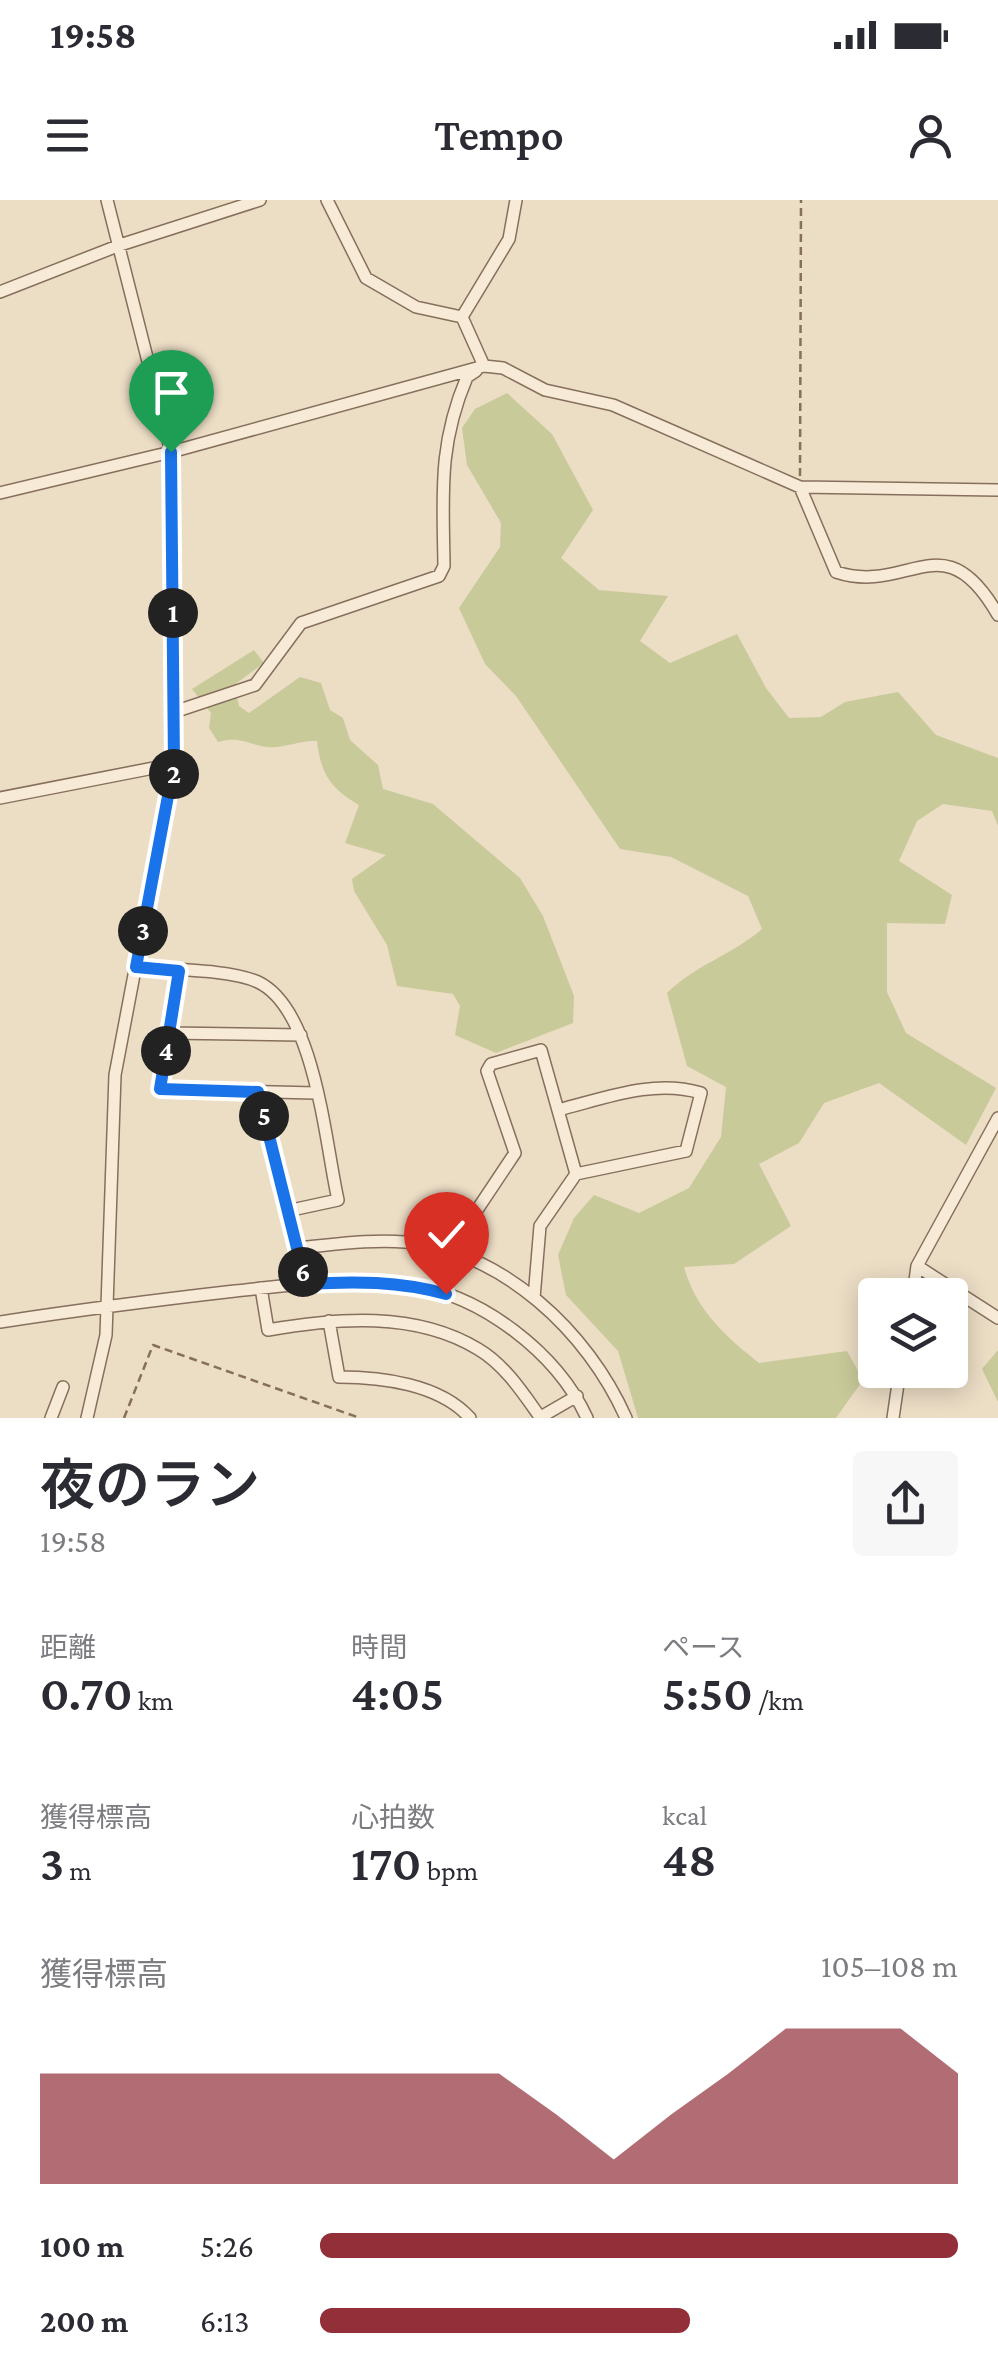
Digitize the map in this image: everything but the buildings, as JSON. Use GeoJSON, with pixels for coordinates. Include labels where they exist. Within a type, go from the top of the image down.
{"type":"FeatureCollection","features":[{"type":"Feature","properties":{"kind":"street"},"geometry":{"type":"LineString","coordinates":[[87,1418],[102,1366],[115,1075],[174,764],[171,452],[107,200]]}},
{"type":"Feature","properties":{"kind":"street"},"geometry":{"type":"LineString","coordinates":[[0,292],[120,245],[260,200]]}},
{"type":"Feature","properties":{"kind":"street"},"geometry":{"type":"LineString","coordinates":[[327,200],[366,278],[416,307],[462,317]]}},
{"type":"Feature","properties":{"kind":"street"},"geometry":{"type":"LineString","coordinates":[[462,317],[509,239],[516,200]]}},
{"type":"Feature","properties":{"kind":"street"},"geometry":{"type":"LineString","coordinates":[[462,317],[484,366]]}},
{"type":"Feature","properties":{"kind":"street"},"geometry":{"type":"LineString","coordinates":[[174,712],[255,685],[301,623],[439,576],[444,566],[440,494],[444,444],[467,376],[484,366]]}},
{"type":"Feature","properties":{"kind":"street"},"geometry":{"type":"LineString","coordinates":[[0,493],[171,452],[484,366],[502,368],[546,390],[613,405],[800,487],[998,490]]}},
{"type":"Feature","properties":{"kind":"street"},"geometry":{"type":"LineString","coordinates":[[800,487],[836,572],[873,575],[944,563],[981,584],[998,615]]}},
{"type":"Feature","properties":{"kind":"street"},"geometry":{"type":"LineString","coordinates":[[0,798],[174,764]]}},
{"type":"Feature","properties":{"kind":"street"},"geometry":{"type":"LineString","coordinates":[[136,967],[256,981],[289,1008],[301,1035],[338,1200],[287,1211]]}},
{"type":"Feature","properties":{"kind":"street"},"geometry":{"type":"LineString","coordinates":[[179,971],[160,1089],[314,1093]]}},
{"type":"Feature","properties":{"kind":"street"},"geometry":{"type":"LineString","coordinates":[[169,1033],[301,1035]]}},
{"type":"Feature","properties":{"kind":"street"},"geometry":{"type":"LineString","coordinates":[[449,1252],[514,1153],[487,1071],[491,1064],[541,1050],[576,1174]]}},
{"type":"Feature","properties":{"kind":"street"},"geometry":{"type":"LineString","coordinates":[[534,1298],[540,1226],[576,1174],[686,1150],[701,1094],[674,1085],[644,1088],[558,1110]]}},
{"type":"Feature","properties":{"kind":"street"},"geometry":{"type":"LineString","coordinates":[[258,1092],[306,1284]]}},
{"type":"Feature","properties":{"kind":"street"},"geometry":{"type":"LineString","coordinates":[[915,1278],[916,1266],[998,1118]]}},
{"type":"Feature","properties":{"kind":"street"},"geometry":{"type":"LineString","coordinates":[[296,1248],[406,1242],[449,1252],[534,1298],[594,1356],[626,1418]]}},
{"type":"Feature","properties":{"kind":"street"},"geometry":{"type":"LineString","coordinates":[[916,1266],[998,1318]]}},
{"type":"Feature","properties":{"kind":"street"},"geometry":{"type":"LineString","coordinates":[[0,1322],[306,1284],[359,1281],[412,1285],[446,1294],[510,1328],[577,1396],[587,1418]]}},
{"type":"Feature","properties":{"kind":"street"},"geometry":{"type":"LineString","coordinates":[[262,1288],[268,1330],[350,1318],[412,1325],[479,1350],[510,1376],[540,1418],[577,1396]]}},
{"type":"Feature","properties":{"kind":"street"},"geometry":{"type":"LineString","coordinates":[[329,1321],[339,1377],[373,1377],[403,1384],[432,1394],[470,1418]]}},
{"type":"Feature","properties":{"kind":"street"},"geometry":{"type":"LineString","coordinates":[[51,1418],[63,1387]]}},
{"type":"Feature","properties":{"kind":"street"},"geometry":{"type":"LineString","coordinates":[[892,1418],[897,1388]]}},
{"type":"Feature","properties":{"kind":"path"},"geometry":{"type":"LineString","coordinates":[[800,487],[801,200]]}},
{"type":"Feature","properties":{"kind":"path"},"geometry":{"type":"LineString","coordinates":[[124,1418],[154,1345],[360,1418]]}},
{"type":"Feature","properties":{"kind":"green space"},"geometry":{"type":"Polygon","coordinates":[[[507,393],[552,434],[593,510],[561,558],[599,590],[668,596],[640,641],[670,663],[737,634],[766,688],[789,718],[821,717],[845,702],[898,692],[936,735],[998,758],[998,826],[992,811],[943,804],[917,821],[899,861],[952,895],[945,924],[887,923],[887,992],[906,1033],[996,1088],[966,1145],[879,1083],[824,1103],[799,1143],[759,1164],[791,1226],[734,1264],[684,1267],[696,1296],[713,1321],[759,1363],[847,1351],[858,1371],[858,1387],[836,1418],[638,1418],[618,1351],[566,1295],[558,1255],[574,1218],[594,1195],[639,1213],[689,1188],[721,1137],[726,1087],[687,1066],[667,993],[762,929],[748,896],[671,857],[620,849],[516,696],[485,664],[459,608],[500,547],[501,523],[467,465],[462,428],[475,409],[507,393]]]}},
{"type":"Feature","properties":{"kind":"green space"},"geometry":{"type":"Polygon","coordinates":[[[254,650],[264,663],[234,685],[239,706],[249,713],[300,677],[321,683],[330,710],[343,718],[350,740],[378,765],[383,789],[433,804],[520,878],[543,916],[574,996],[573,1023],[496,1053],[455,1035],[460,1006],[453,994],[397,986],[387,945],[354,891],[352,879],[386,855],[345,843],[359,805],[329,779],[317,741],[273,747],[238,740],[218,742],[209,728],[211,713],[192,689],[254,650]]]}},
{"type":"Feature","properties":{"kind":"green space"},"geometry":{"type":"Polygon","coordinates":[[[998,1350],[998,1402],[982,1369],[998,1350]]]}},
{"type":"Feature","properties":{"kind":"route"},"geometry":{"type":"LineString","coordinates":[[171,452],[174,764],[136,967],[179,971],[160,1089],[258,1092],[306,1284],[359,1281],[412,1285],[446,1294]]}}]}
